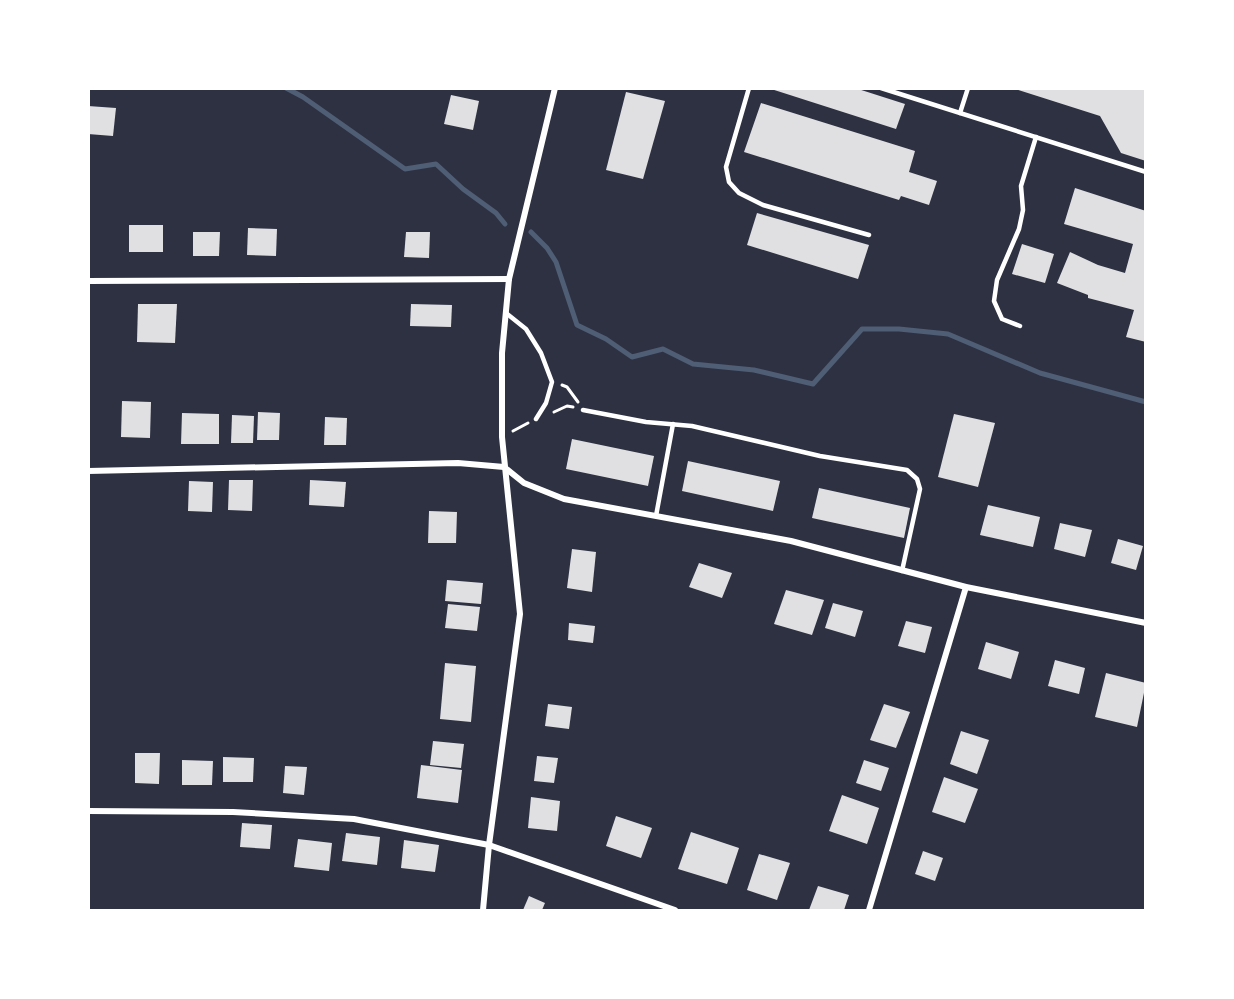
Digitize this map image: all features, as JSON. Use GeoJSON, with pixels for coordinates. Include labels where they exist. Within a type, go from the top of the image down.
{"type":"FeatureCollection","features":[{"type":"Feature","properties":{"kind":"street"},"geometry":{"type":"LineString","coordinates":[[483,910],[489,845],[520,614],[501,437],[502,353],[509,279],[555,88]]}},
{"type":"Feature","properties":{"kind":"street"},"geometry":{"type":"LineString","coordinates":[[88,281],[509,279]]}},
{"type":"Feature","properties":{"kind":"street"},"geometry":{"type":"LineString","coordinates":[[88,471],[458,462],[504,467],[524,483],[564,499],[791,542],[966,587],[1146,623]]}},
{"type":"Feature","properties":{"kind":"street"},"geometry":{"type":"LineString","coordinates":[[869,910],[966,587]]}},
{"type":"Feature","properties":{"kind":"street"},"geometry":{"type":"LineString","coordinates":[[88,811],[233,812],[354,819],[489,845],[675,910]]}},
{"type":"Feature","properties":{"kind":"lane"},"geometry":{"type":"LineString","coordinates":[[749,88],[726,167],[729,182],[739,193],[763,205],[869,235]]}},
{"type":"Feature","properties":{"kind":"lane"},"geometry":{"type":"LineString","coordinates":[[881,88],[1146,172]]}},
{"type":"Feature","properties":{"kind":"lane"},"geometry":{"type":"LineString","coordinates":[[960,113],[968,88]]}},
{"type":"Feature","properties":{"kind":"lane"},"geometry":{"type":"LineString","coordinates":[[1020,326],[1002,319],[994,301],[997,280],[1019,229],[1023,210],[1021,186],[1036,137]]}},
{"type":"Feature","properties":{"kind":"lane"},"geometry":{"type":"LineString","coordinates":[[506,313],[526,329],[541,354],[552,382],[546,403],[536,419]]}},
{"type":"Feature","properties":{"kind":"lane"},"geometry":{"type":"LineString","coordinates":[[584,410],[646,422],[692,426],[820,456],[907,470],[917,479],[920,489],[902,571]]}},
{"type":"Feature","properties":{"kind":"lane"},"geometry":{"type":"LineString","coordinates":[[656,516],[673,424]]}},
{"type":"Feature","properties":{"kind":"path"},"geometry":{"type":"LineString","coordinates":[[552,382],[567,387],[584,410]]}},
{"type":"Feature","properties":{"kind":"building"},"geometry":{"type":"Polygon","coordinates":[[[768,88],[855,88],[905,104],[896,129],[768,88]]]}},
{"type":"Feature","properties":{"kind":"building"},"geometry":{"type":"Polygon","coordinates":[[[1146,88],[1146,161],[1121,153],[1100,116],[1015,89],[1146,88]]]}},
{"type":"Feature","properties":{"kind":"building"},"geometry":{"type":"Polygon","coordinates":[[[626,92],[665,101],[643,179],[606,170],[626,92]]]}},
{"type":"Feature","properties":{"kind":"building"},"geometry":{"type":"Polygon","coordinates":[[[451,95],[479,101],[473,130],[444,124],[451,95]]]}},
{"type":"Feature","properties":{"kind":"building"},"geometry":{"type":"Polygon","coordinates":[[[761,103],[915,151],[909,172],[937,181],[929,205],[901,196],[899,200],[744,152],[761,103]]]}},
{"type":"Feature","properties":{"kind":"building"},"geometry":{"type":"Polygon","coordinates":[[[88,106],[116,108],[113,136],[88,134],[88,106]]]}},
{"type":"Feature","properties":{"kind":"building"},"geometry":{"type":"Polygon","coordinates":[[[1075,188],[1146,211],[1146,342],[1126,337],[1134,310],[1088,298],[1088,295],[1057,283],[1070,252],[1098,265],[1125,273],[1133,244],[1064,224],[1075,188]]]}},
{"type":"Feature","properties":{"kind":"building"},"geometry":{"type":"Polygon","coordinates":[[[757,213],[869,245],[858,279],[747,245],[757,213]]]}},
{"type":"Feature","properties":{"kind":"building"},"geometry":{"type":"Polygon","coordinates":[[[129,225],[163,225],[163,252],[129,252],[129,225]]]}},
{"type":"Feature","properties":{"kind":"building"},"geometry":{"type":"Polygon","coordinates":[[[248,228],[277,229],[276,256],[247,255],[248,228]]]}},
{"type":"Feature","properties":{"kind":"building"},"geometry":{"type":"Polygon","coordinates":[[[193,232],[220,232],[219,256],[193,256],[193,232]]]}},
{"type":"Feature","properties":{"kind":"building"},"geometry":{"type":"Polygon","coordinates":[[[406,232],[430,232],[429,258],[404,257],[406,232]]]}},
{"type":"Feature","properties":{"kind":"building"},"geometry":{"type":"Polygon","coordinates":[[[1022,244],[1054,254],[1045,283],[1012,274],[1022,244]]]}},
{"type":"Feature","properties":{"kind":"building"},"geometry":{"type":"Polygon","coordinates":[[[138,304],[177,304],[175,343],[137,342],[138,304]]]}},
{"type":"Feature","properties":{"kind":"building"},"geometry":{"type":"Polygon","coordinates":[[[411,304],[452,305],[451,327],[410,326],[411,304]]]}},
{"type":"Feature","properties":{"kind":"building"},"geometry":{"type":"Polygon","coordinates":[[[122,401],[151,402],[150,438],[121,437],[122,401]]]}},
{"type":"Feature","properties":{"kind":"building"},"geometry":{"type":"Polygon","coordinates":[[[258,412],[280,413],[279,440],[257,440],[258,412]]]}},
{"type":"Feature","properties":{"kind":"building"},"geometry":{"type":"Polygon","coordinates":[[[182,413],[219,414],[219,444],[181,444],[182,413]]]}},
{"type":"Feature","properties":{"kind":"building"},"geometry":{"type":"Polygon","coordinates":[[[954,414],[995,423],[978,487],[938,477],[954,414]]]}},
{"type":"Feature","properties":{"kind":"building"},"geometry":{"type":"Polygon","coordinates":[[[232,415],[254,416],[253,443],[231,443],[232,415]]]}},
{"type":"Feature","properties":{"kind":"building"},"geometry":{"type":"Polygon","coordinates":[[[325,417],[347,418],[346,445],[324,445],[325,417]]]}},
{"type":"Feature","properties":{"kind":"building"},"geometry":{"type":"Polygon","coordinates":[[[572,439],[654,456],[648,486],[566,469],[572,439]]]}},
{"type":"Feature","properties":{"kind":"building"},"geometry":{"type":"Polygon","coordinates":[[[688,461],[780,481],[773,511],[682,491],[688,461]]]}},
{"type":"Feature","properties":{"kind":"building"},"geometry":{"type":"Polygon","coordinates":[[[229,480],[253,480],[252,511],[228,510],[229,480]]]}},
{"type":"Feature","properties":{"kind":"building"},"geometry":{"type":"Polygon","coordinates":[[[310,480],[346,482],[344,507],[309,505],[310,480]]]}},
{"type":"Feature","properties":{"kind":"building"},"geometry":{"type":"Polygon","coordinates":[[[189,481],[213,482],[212,512],[188,511],[189,481]]]}},
{"type":"Feature","properties":{"kind":"building"},"geometry":{"type":"Polygon","coordinates":[[[819,488],[910,508],[904,538],[812,518],[819,488]]]}},
{"type":"Feature","properties":{"kind":"building"},"geometry":{"type":"Polygon","coordinates":[[[988,505],[1040,517],[1033,547],[980,535],[988,505]]]}},
{"type":"Feature","properties":{"kind":"building"},"geometry":{"type":"Polygon","coordinates":[[[429,511],[457,512],[456,543],[428,543],[429,511]]]}},
{"type":"Feature","properties":{"kind":"building"},"geometry":{"type":"Polygon","coordinates":[[[1060,523],[1092,530],[1085,557],[1054,549],[1060,523]]]}},
{"type":"Feature","properties":{"kind":"building"},"geometry":{"type":"Polygon","coordinates":[[[1118,539],[1143,546],[1136,570],[1111,563],[1118,539]]]}},
{"type":"Feature","properties":{"kind":"building"},"geometry":{"type":"Polygon","coordinates":[[[572,549],[596,552],[592,592],[567,588],[572,549]]]}},
{"type":"Feature","properties":{"kind":"building"},"geometry":{"type":"Polygon","coordinates":[[[699,563],[732,573],[722,598],[689,587],[699,563]]]}},
{"type":"Feature","properties":{"kind":"building"},"geometry":{"type":"Polygon","coordinates":[[[447,580],[483,583],[481,604],[445,601],[447,580]]]}},
{"type":"Feature","properties":{"kind":"building"},"geometry":{"type":"Polygon","coordinates":[[[786,590],[824,600],[812,635],[774,624],[786,590]]]}},
{"type":"Feature","properties":{"kind":"building"},"geometry":{"type":"Polygon","coordinates":[[[833,603],[863,611],[855,637],[825,628],[833,603]]]}},
{"type":"Feature","properties":{"kind":"building"},"geometry":{"type":"Polygon","coordinates":[[[448,604],[480,607],[477,631],[445,628],[448,604]]]}},
{"type":"Feature","properties":{"kind":"building"},"geometry":{"type":"Polygon","coordinates":[[[906,621],[932,627],[925,653],[898,646],[906,621]]]}},
{"type":"Feature","properties":{"kind":"building"},"geometry":{"type":"Polygon","coordinates":[[[569,623],[595,626],[593,643],[568,640],[569,623]]]}},
{"type":"Feature","properties":{"kind":"building"},"geometry":{"type":"Polygon","coordinates":[[[986,642],[1019,652],[1011,679],[978,669],[986,642]]]}},
{"type":"Feature","properties":{"kind":"building"},"geometry":{"type":"Polygon","coordinates":[[[1055,660],[1085,668],[1079,694],[1048,686],[1055,660]]]}},
{"type":"Feature","properties":{"kind":"building"},"geometry":{"type":"Polygon","coordinates":[[[445,663],[476,666],[471,722],[440,719],[445,663]]]}},
{"type":"Feature","properties":{"kind":"building"},"geometry":{"type":"Polygon","coordinates":[[[1106,673],[1146,683],[1137,727],[1095,717],[1106,673]]]}},
{"type":"Feature","properties":{"kind":"building"},"geometry":{"type":"Polygon","coordinates":[[[548,704],[572,707],[569,729],[545,726],[548,704]]]}},
{"type":"Feature","properties":{"kind":"building"},"geometry":{"type":"Polygon","coordinates":[[[884,704],[910,712],[896,748],[870,740],[884,704]]]}},
{"type":"Feature","properties":{"kind":"building"},"geometry":{"type":"Polygon","coordinates":[[[961,731],[989,740],[977,774],[950,764],[961,731]]]}},
{"type":"Feature","properties":{"kind":"building"},"geometry":{"type":"Polygon","coordinates":[[[433,741],[464,744],[461,768],[430,765],[433,741]]]}},
{"type":"Feature","properties":{"kind":"building"},"geometry":{"type":"Polygon","coordinates":[[[135,753],[160,753],[159,784],[135,783],[135,753]]]}},
{"type":"Feature","properties":{"kind":"building"},"geometry":{"type":"Polygon","coordinates":[[[537,756],[558,758],[554,783],[534,781],[537,756]]]}},
{"type":"Feature","properties":{"kind":"building"},"geometry":{"type":"Polygon","coordinates":[[[223,757],[254,758],[253,782],[223,782],[223,757]]]}},
{"type":"Feature","properties":{"kind":"building"},"geometry":{"type":"Polygon","coordinates":[[[182,760],[213,761],[212,785],[182,785],[182,760]]]}},
{"type":"Feature","properties":{"kind":"building"},"geometry":{"type":"Polygon","coordinates":[[[864,760],[889,768],[881,791],[856,783],[864,760]]]}},
{"type":"Feature","properties":{"kind":"building"},"geometry":{"type":"Polygon","coordinates":[[[421,765],[462,770],[458,803],[417,798],[421,765]]]}},
{"type":"Feature","properties":{"kind":"building"},"geometry":{"type":"Polygon","coordinates":[[[285,766],[307,767],[304,795],[283,793],[285,766]]]}},
{"type":"Feature","properties":{"kind":"building"},"geometry":{"type":"Polygon","coordinates":[[[944,777],[978,789],[965,823],[932,812],[944,777]]]}},
{"type":"Feature","properties":{"kind":"building"},"geometry":{"type":"Polygon","coordinates":[[[842,795],[879,808],[867,844],[829,831],[842,795]]]}},
{"type":"Feature","properties":{"kind":"building"},"geometry":{"type":"Polygon","coordinates":[[[531,797],[560,801],[557,831],[528,828],[531,797]]]}},
{"type":"Feature","properties":{"kind":"building"},"geometry":{"type":"Polygon","coordinates":[[[616,816],[652,828],[641,858],[606,846],[616,816]]]}},
{"type":"Feature","properties":{"kind":"building"},"geometry":{"type":"Polygon","coordinates":[[[242,823],[272,825],[270,849],[240,847],[242,823]]]}},
{"type":"Feature","properties":{"kind":"building"},"geometry":{"type":"Polygon","coordinates":[[[691,832],[739,848],[727,884],[678,869],[691,832]]]}},
{"type":"Feature","properties":{"kind":"building"},"geometry":{"type":"Polygon","coordinates":[[[346,833],[380,837],[377,865],[342,861],[346,833]]]}},
{"type":"Feature","properties":{"kind":"building"},"geometry":{"type":"Polygon","coordinates":[[[298,839],[332,843],[329,871],[294,867],[298,839]]]}},
{"type":"Feature","properties":{"kind":"building"},"geometry":{"type":"Polygon","coordinates":[[[404,840],[439,845],[435,872],[401,868],[404,840]]]}},
{"type":"Feature","properties":{"kind":"building"},"geometry":{"type":"Polygon","coordinates":[[[923,851],[943,858],[935,881],[915,874],[923,851]]]}},
{"type":"Feature","properties":{"kind":"building"},"geometry":{"type":"Polygon","coordinates":[[[759,854],[790,863],[777,900],[747,890],[759,854]]]}},
{"type":"Feature","properties":{"kind":"building"},"geometry":{"type":"Polygon","coordinates":[[[818,886],[849,895],[844,910],[809,910],[818,886]]]}},
{"type":"Feature","properties":{"kind":"building"},"geometry":{"type":"Polygon","coordinates":[[[529,896],[545,903],[542,910],[523,910],[529,896]]]}},
{"type":"Feature","properties":{"kind":"waterway"},"geometry":{"type":"LineString","coordinates":[[286,88],[303,97],[405,169],[436,164],[463,189],[496,213],[505,224]]}},
{"type":"Feature","properties":{"kind":"waterway"},"geometry":{"type":"LineString","coordinates":[[531,232],[547,248],[556,262],[577,325],[606,339],[632,357],[663,349],[693,364],[754,370],[813,384],[862,329],[899,329],[948,334],[1040,373],[1146,402]]}}]}
